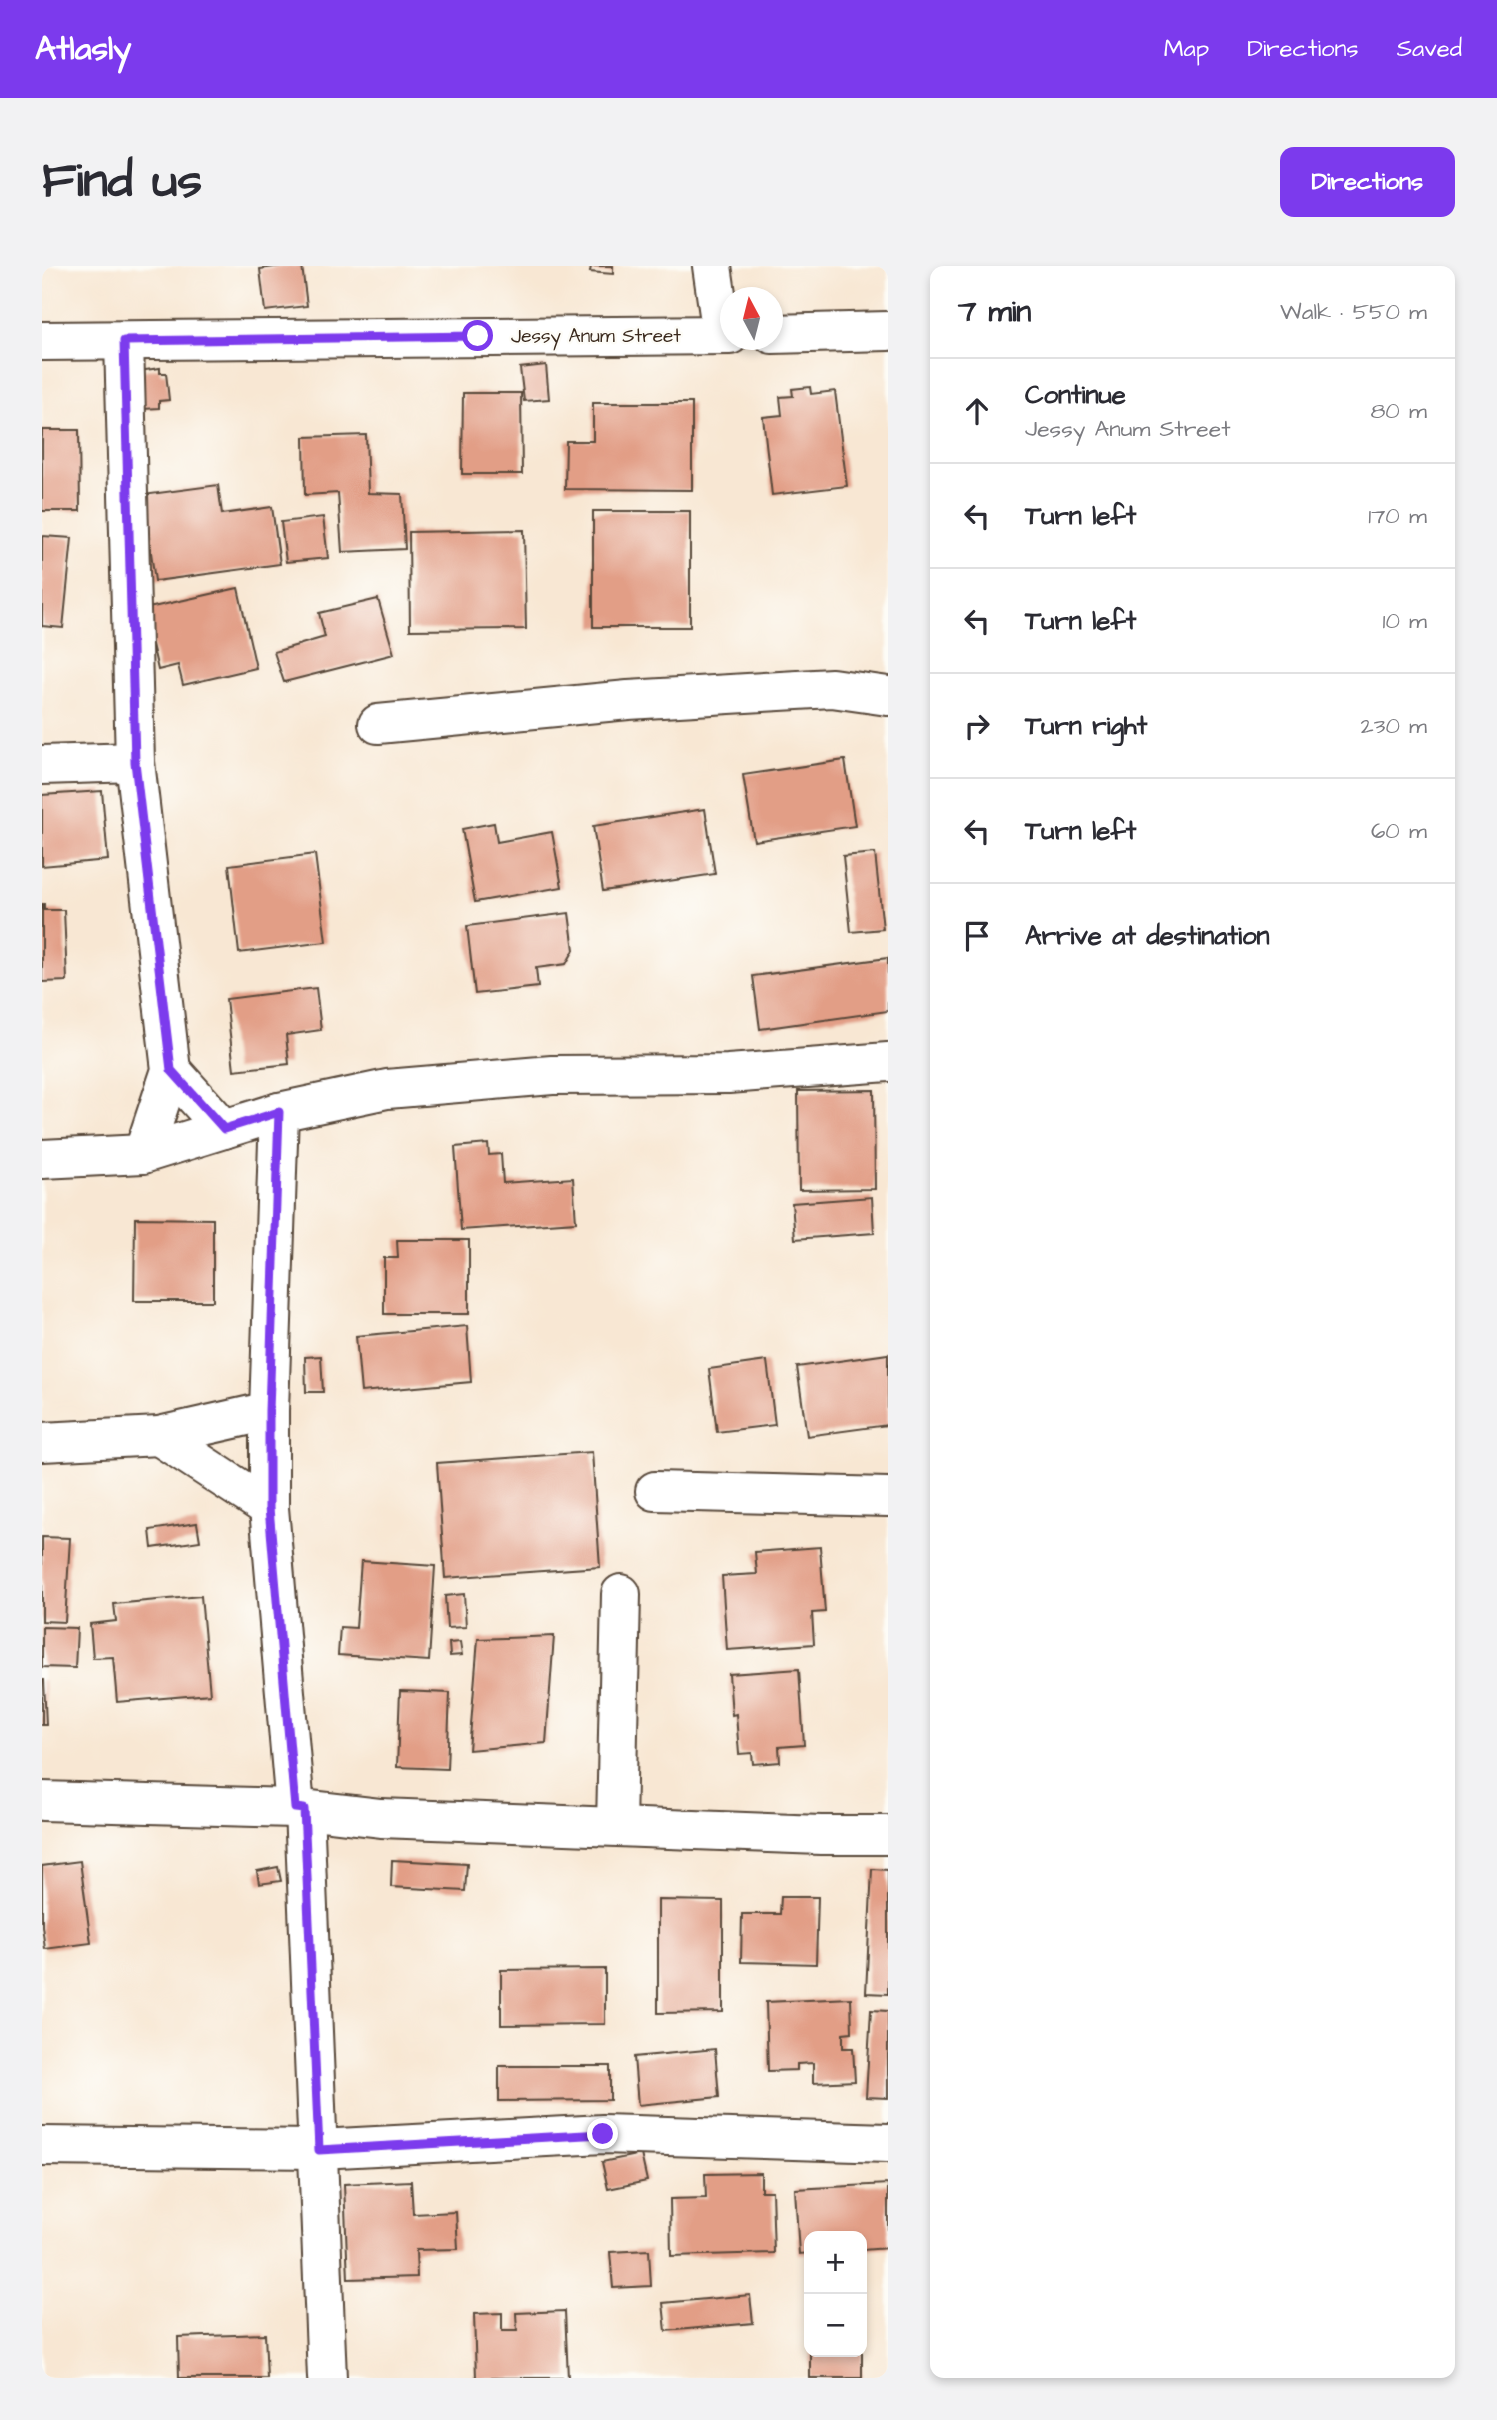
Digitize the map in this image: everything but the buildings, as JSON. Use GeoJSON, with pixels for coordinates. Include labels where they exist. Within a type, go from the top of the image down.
{"type":"FeatureCollection","features":[{"type":"Feature","properties":{"kind":"street"},"geometry":{"type":"LineString","coordinates":[[712,266],[720,305]]}},
{"type":"Feature","properties":{"kind":"street"},"geometry":{"type":"LineString","coordinates":[[783,334],[888,331]]}},
{"type":"Feature","properties":{"kind":"street","name":"Jessy Anum Street"},"geometry":{"type":"LineString","coordinates":[[42,341],[720,335]]}},
{"type":"Feature","properties":{"kind":"street"},"geometry":{"type":"LineString","coordinates":[[124,341],[135,762],[171,1070],[143,1154]]}},
{"type":"Feature","properties":{"kind":"street"},"geometry":{"type":"LineString","coordinates":[[378,724],[628,700],[777,691],[832,688],[888,696]]}},
{"type":"Feature","properties":{"kind":"street"},"geometry":{"type":"LineString","coordinates":[[42,765],[135,762]]}},
{"type":"Feature","properties":{"kind":"street"},"geometry":{"type":"LineString","coordinates":[[42,1159],[143,1154],[279,1112],[387,1090],[552,1075],[728,1074],[888,1062]]}},
{"type":"Feature","properties":{"kind":"street"},"geometry":{"type":"LineString","coordinates":[[171,1070],[224,1129]]}},
{"type":"Feature","properties":{"kind":"street"},"geometry":{"type":"LineString","coordinates":[[279,1112],[269,1411],[269,1508],[300,1809],[319,2150],[327,2378]]}},
{"type":"Feature","properties":{"kind":"street"},"geometry":{"type":"LineString","coordinates":[[42,1442],[159,1436],[269,1411]]}},
{"type":"Feature","properties":{"kind":"street"},"geometry":{"type":"LineString","coordinates":[[159,1436],[269,1508]]}},
{"type":"Feature","properties":{"kind":"street"},"geometry":{"type":"LineString","coordinates":[[655,1491],[888,1497]]}},
{"type":"Feature","properties":{"kind":"street"},"geometry":{"type":"LineString","coordinates":[[616,1826],[621,1594]]}},
{"type":"Feature","properties":{"kind":"street"},"geometry":{"type":"LineString","coordinates":[[42,1801],[300,1809],[381,1818],[821,1835],[888,1835]]}},
{"type":"Feature","properties":{"kind":"street"},"geometry":{"type":"LineString","coordinates":[[42,2146],[319,2150],[603,2134],[888,2143]]}},
{"type":"Feature","properties":{"kind":"route"},"geometry":{"type":"LineString","coordinates":[[478,336],[124,341],[135,762],[171,1070],[224,1129],[279,1112],[269,1411],[269,1508],[295,1808],[304,1809],[319,2150],[603,2134]]}}]}
